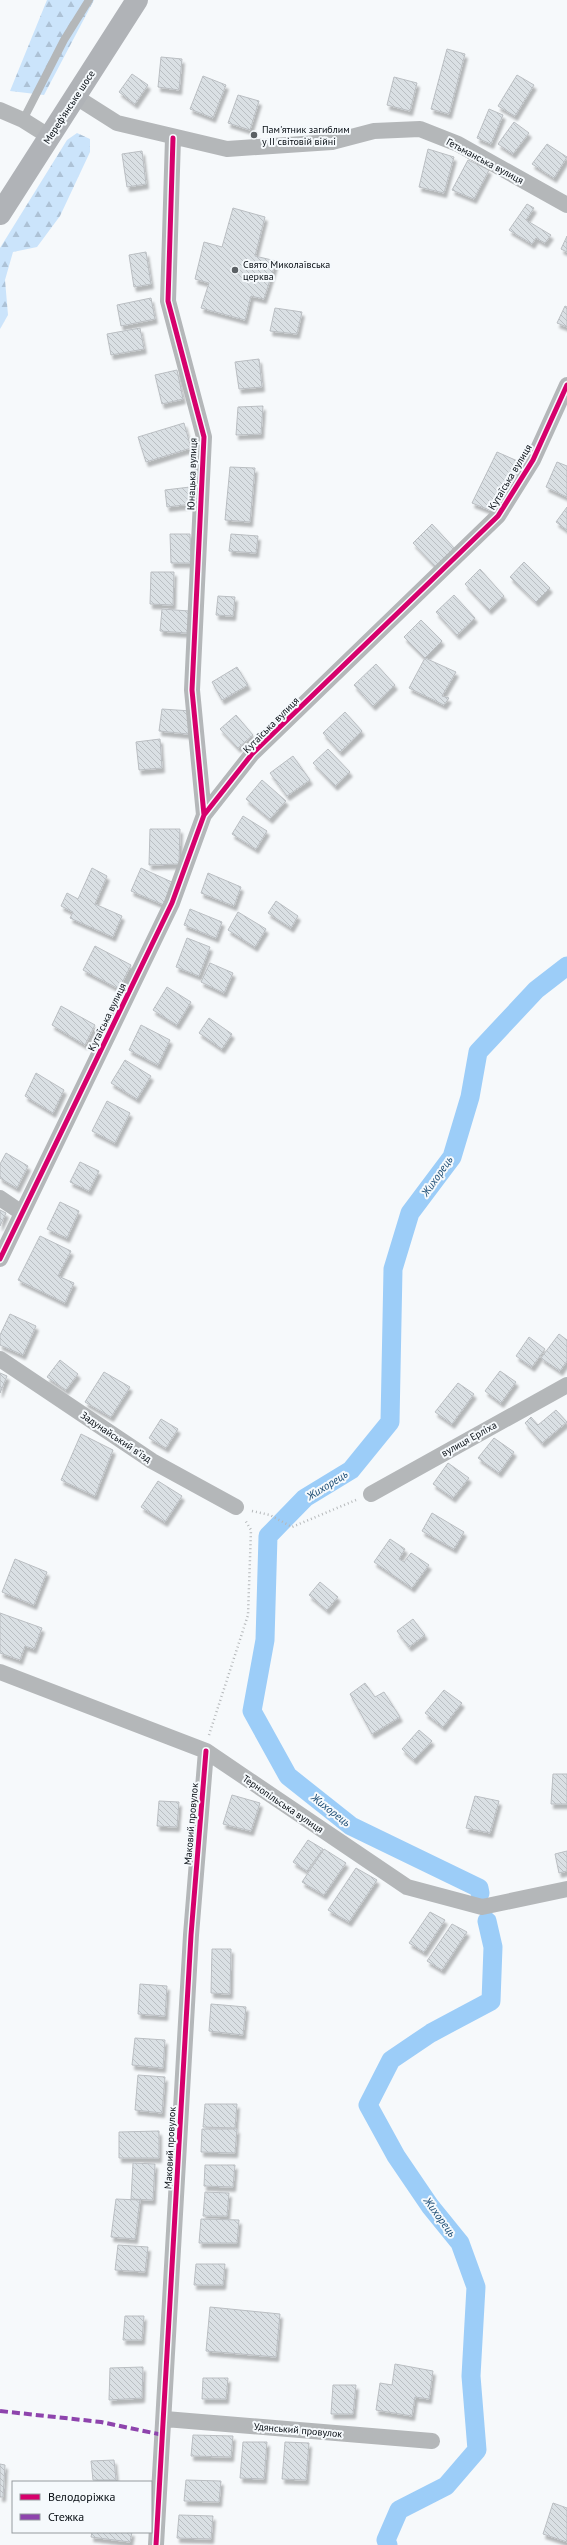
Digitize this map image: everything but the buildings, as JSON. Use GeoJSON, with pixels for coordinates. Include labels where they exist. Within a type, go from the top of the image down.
{"type":"FeatureCollection","features":[{"type":"Feature","properties":{"kind":"highway","name":"Мереф'янське шосе"},"geometry":{"type":"LineString","coordinates":[[0,214],[137,0]]}},
{"type":"Feature","properties":{"kind":"street","name":"Гетьманська вулиця"},"geometry":{"type":"LineString","coordinates":[[76,96],[117,123],[173,138],[227,149],[270,148],[332,142],[374,131],[420,129],[458,144],[567,205]]}},
{"type":"Feature","properties":{"kind":"street"},"geometry":{"type":"LineString","coordinates":[[0,110],[23,120],[50,137]]}},
{"type":"Feature","properties":{"kind":"street","name":"Юнацька вулиця"},"geometry":{"type":"LineString","coordinates":[[173,138],[168,301],[204,437],[192,690],[204,815]]}},
{"type":"Feature","properties":{"kind":"street","name":"Кутаїська вулиця"},"geometry":{"type":"LineString","coordinates":[[0,1259],[172,903],[204,815],[252,754],[498,516],[533,460],[567,385]]}},
{"type":"Feature","properties":{"kind":"street"},"geometry":{"type":"LineString","coordinates":[[0,1198],[22,1213]]}},
{"type":"Feature","properties":{"kind":"street","name":"Задунайський в’їзд"},"geometry":{"type":"LineString","coordinates":[[0,1359],[152,1461],[236,1507]]}},
{"type":"Feature","properties":{"kind":"street","name":"вулиця Ерліха"},"geometry":{"type":"LineString","coordinates":[[371,1494],[567,1385]]}},
{"type":"Feature","properties":{"kind":"street","name":"Тернопільська вулиця"},"geometry":{"type":"LineString","coordinates":[[0,1672],[206,1751],[407,1887],[482,1907],[567,1889]]}},
{"type":"Feature","properties":{"kind":"street","name":"Маковий провулок"},"geometry":{"type":"LineString","coordinates":[[156,2545],[165,2419],[190,1943],[206,1751]]}},
{"type":"Feature","properties":{"kind":"street","name":"Удянський провулок"},"geometry":{"type":"LineString","coordinates":[[165,2419],[432,2441]]}},
{"type":"Feature","properties":{"kind":"lane"},"geometry":{"type":"LineString","coordinates":[[23,120],[64,40],[89,0]]}},
{"type":"Feature","properties":{"kind":"path"},"geometry":{"type":"LineString","coordinates":[[270,1515],[292,1527],[371,1494]]}},
{"type":"Feature","properties":{"kind":"path"},"geometry":{"type":"LineString","coordinates":[[206,1751],[210,1730],[248,1615],[251,1530],[236,1507]]}},
{"type":"Feature","properties":{"kind":"green space"},"geometry":{"type":"Polygon","coordinates":[[[47,0],[94,0],[44,95],[10,91],[47,0]]]}},
{"type":"Feature","properties":{"kind":"green space"},"geometry":{"type":"Polygon","coordinates":[[[77,133],[90,139],[90,152],[60,216],[37,247],[13,252],[5,280],[8,315],[0,329],[0,248],[67,140],[77,133]]]}},
{"type":"Feature","properties":{"kind":"waterway","name":"Жихорець"},"geometry":{"type":"LineString","coordinates":[[480,1893],[479,1888],[351,1826],[288,1776],[252,1711],[265,1640],[268,1536],[305,1498],[351,1470],[390,1422],[393,1269],[410,1213],[452,1157],[470,1097],[478,1052],[536,990],[567,966]]}},
{"type":"Feature","properties":{"kind":"waterway","name":"Жихорець"},"geometry":{"type":"LineString","coordinates":[[388,2545],[386,2540],[399,2510],[446,2486],[477,2450],[471,2376],[476,2287],[460,2243],[430,2206],[396,2156],[368,2105],[391,2060],[431,2033],[491,2001],[493,1947],[487,1921]]}},
{"type":"Feature","properties":{"kind":"marked path"},"geometry":{"type":"LineString","coordinates":[[0,2411],[101,2422],[163,2435]]}},
{"type":"Feature","properties":{"kind":"cycle path"},"geometry":{"type":"LineString","coordinates":[[173,138],[168,301],[204,437],[192,690],[204,815]]}},
{"type":"Feature","properties":{"kind":"cycle path"},"geometry":{"type":"LineString","coordinates":[[0,1259],[172,903],[204,815],[252,754],[498,516],[533,460],[567,385]]}},
{"type":"Feature","properties":{"kind":"cycle path"},"geometry":{"type":"LineString","coordinates":[[156,2545],[191,1935],[206,1751]]}},
{"type":"Feature","properties":{"kind":"place","name":"Пам'ятник загиблим у II світовій війні"},"geometry":{"type":"Point","coordinates":[254,135]}},
{"type":"Feature","properties":{"kind":"place","name":"Свято Миколаївська церква"},"geometry":{"type":"Point","coordinates":[235,270]}}]}
